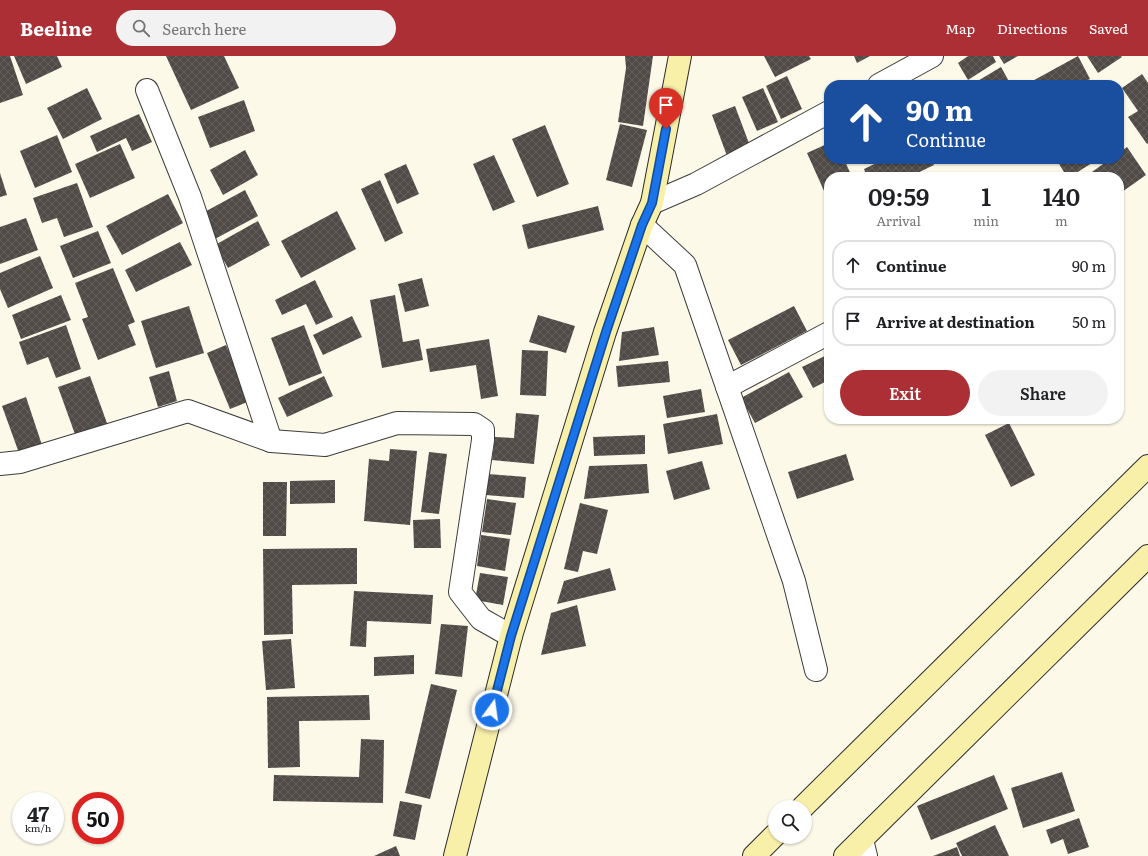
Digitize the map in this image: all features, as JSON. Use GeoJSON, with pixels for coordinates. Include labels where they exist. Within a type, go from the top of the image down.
{"type":"FeatureCollection","features":[{"type":"Feature","properties":{"kind":"street"},"geometry":{"type":"LineString","coordinates":[[455,856],[511,636],[606,332],[642,225],[652,203],[680,56]]}},
{"type":"Feature","properties":{"kind":"street"},"geometry":{"type":"LineString","coordinates":[[888,80],[932,56]]}},
{"type":"Feature","properties":{"kind":"street"},"geometry":{"type":"LineString","coordinates":[[147,90],[190,197],[271,441]]}},
{"type":"Feature","properties":{"kind":"street"},"geometry":{"type":"LineString","coordinates":[[652,203],[696,184],[824,115]]}},
{"type":"Feature","properties":{"kind":"street"},"geometry":{"type":"LineString","coordinates":[[642,225],[685,265],[794,581],[816,670]]}},
{"type":"Feature","properties":{"kind":"street"},"geometry":{"type":"LineString","coordinates":[[727,387],[824,336]]}},
{"type":"Feature","properties":{"kind":"street"},"geometry":{"type":"LineString","coordinates":[[0,464],[20,462],[188,411],[271,441],[325,446],[397,423],[474,424],[483,430],[483,440],[460,592],[481,619],[511,636]]}},
{"type":"Feature","properties":{"kind":"street"},"geometry":{"type":"LineString","coordinates":[[810,800],[1148,466]]}},
{"type":"Feature","properties":{"kind":"street"},"geometry":{"type":"LineString","coordinates":[[845,856],[864,848],[1148,556]]}},
{"type":"Feature","properties":{"kind":"street"},"geometry":{"type":"LineString","coordinates":[[754,856],[768,842]]}},
{"type":"Feature","properties":{"kind":"building"},"geometry":{"type":"Polygon","coordinates":[[[0,56],[10,56],[23,95],[0,103],[0,56]]]}},
{"type":"Feature","properties":{"kind":"building"},"geometry":{"type":"Polygon","coordinates":[[[14,56],[57,56],[62,67],[26,84],[14,56]]]}},
{"type":"Feature","properties":{"kind":"building"},"geometry":{"type":"Polygon","coordinates":[[[166,56],[224,56],[239,88],[191,110],[166,56]]]}},
{"type":"Feature","properties":{"kind":"building"},"geometry":{"type":"Polygon","coordinates":[[[625,56],[653,56],[643,126],[618,122],[626,68],[625,56]]]}},
{"type":"Feature","properties":{"kind":"building"},"geometry":{"type":"Polygon","coordinates":[[[764,56],[809,56],[811,59],[775,77],[764,56]]]}},
{"type":"Feature","properties":{"kind":"building"},"geometry":{"type":"Polygon","coordinates":[[[854,56],[870,56],[857,63],[854,56]]]}},
{"type":"Feature","properties":{"kind":"building"},"geometry":{"type":"Polygon","coordinates":[[[968,56],[993,56],[996,62],[968,80],[958,63],[968,56]]]}},
{"type":"Feature","properties":{"kind":"building"},"geometry":{"type":"Polygon","coordinates":[[[999,56],[1018,56],[1004,64],[999,56]]]}},
{"type":"Feature","properties":{"kind":"building"},"geometry":{"type":"Polygon","coordinates":[[[1078,56],[1090,79],[1088,80],[1034,80],[1078,56]]]}},
{"type":"Feature","properties":{"kind":"building"},"geometry":{"type":"Polygon","coordinates":[[[1087,56],[1121,56],[1122,57],[1098,73],[1087,56]]]}},
{"type":"Feature","properties":{"kind":"building"},"geometry":{"type":"Polygon","coordinates":[[[1001,67],[1008,80],[979,80],[1001,67]]]}},
{"type":"Feature","properties":{"kind":"building"},"geometry":{"type":"Polygon","coordinates":[[[1142,74],[1148,83],[1147,144],[1128,117],[1138,111],[1124,91],[1124,87],[1142,74]]]}},
{"type":"Feature","properties":{"kind":"building"},"geometry":{"type":"Polygon","coordinates":[[[787,76],[802,109],[781,119],[766,86],[787,76]]]}},
{"type":"Feature","properties":{"kind":"building"},"geometry":{"type":"Polygon","coordinates":[[[87,88],[102,119],[63,139],[47,108],[87,88]]]}},
{"type":"Feature","properties":{"kind":"building"},"geometry":{"type":"Polygon","coordinates":[[[763,88],[778,122],[757,131],[742,97],[763,88]]]}},
{"type":"Feature","properties":{"kind":"building"},"geometry":{"type":"Polygon","coordinates":[[[244,100],[255,131],[210,148],[198,117],[244,100]]]}},
{"type":"Feature","properties":{"kind":"building"},"geometry":{"type":"Polygon","coordinates":[[[735,106],[750,146],[727,156],[712,115],[735,106]]]}},
{"type":"Feature","properties":{"kind":"building"},"geometry":{"type":"Polygon","coordinates":[[[139,114],[152,142],[132,151],[126,138],[97,152],[90,136],[139,114]]]}},
{"type":"Feature","properties":{"kind":"building"},"geometry":{"type":"Polygon","coordinates":[[[620,124],[647,130],[632,187],[606,180],[620,124]]]}},
{"type":"Feature","properties":{"kind":"building"},"geometry":{"type":"Polygon","coordinates":[[[545,125],[569,184],[537,197],[512,139],[545,125]]]}},
{"type":"Feature","properties":{"kind":"building"},"geometry":{"type":"Polygon","coordinates":[[[57,135],[72,172],[35,188],[20,151],[57,135]]]}},
{"type":"Feature","properties":{"kind":"building"},"geometry":{"type":"Polygon","coordinates":[[[120,144],[135,178],[90,198],[75,164],[120,144]]]}},
{"type":"Feature","properties":{"kind":"building"},"geometry":{"type":"Polygon","coordinates":[[[824,145],[824,164],[846,164],[850,172],[824,172],[824,191],[807,153],[824,145]]]}},
{"type":"Feature","properties":{"kind":"building"},"geometry":{"type":"Polygon","coordinates":[[[1127,147],[1146,175],[1124,190],[1124,172],[1092,172],[1103,164],[1124,164],[1124,149],[1127,147]]]}},
{"type":"Feature","properties":{"kind":"building"},"geometry":{"type":"Polygon","coordinates":[[[245,150],[258,175],[223,195],[210,170],[245,150]]]}},
{"type":"Feature","properties":{"kind":"building"},"geometry":{"type":"Polygon","coordinates":[[[494,155],[515,202],[493,211],[473,164],[494,155]]]}},
{"type":"Feature","properties":{"kind":"building"},"geometry":{"type":"Polygon","coordinates":[[[406,164],[419,194],[397,204],[384,174],[406,164]]]}},
{"type":"Feature","properties":{"kind":"building"},"geometry":{"type":"Polygon","coordinates":[[[874,164],[934,165],[919,172],[865,172],[864,169],[874,164]]]}},
{"type":"Feature","properties":{"kind":"building"},"geometry":{"type":"Polygon","coordinates":[[[1059,164],[1090,164],[1078,172],[1064,172],[1059,164]]]}},
{"type":"Feature","properties":{"kind":"building"},"geometry":{"type":"Polygon","coordinates":[[[0,173],[7,195],[0,197],[0,173]]]}},
{"type":"Feature","properties":{"kind":"building"},"geometry":{"type":"Polygon","coordinates":[[[380,180],[403,233],[385,242],[361,189],[380,180]]]}},
{"type":"Feature","properties":{"kind":"building"},"geometry":{"type":"Polygon","coordinates":[[[77,183],[93,227],[64,237],[57,218],[42,223],[33,198],[77,183]]]}},
{"type":"Feature","properties":{"kind":"building"},"geometry":{"type":"Polygon","coordinates":[[[245,190],[258,216],[213,240],[199,215],[245,190]]]}},
{"type":"Feature","properties":{"kind":"building"},"geometry":{"type":"Polygon","coordinates":[[[168,194],[183,223],[122,255],[106,226],[168,194]]]}},
{"type":"Feature","properties":{"kind":"building"},"geometry":{"type":"Polygon","coordinates":[[[598,206],[604,230],[528,249],[522,225],[598,206]]]}},
{"type":"Feature","properties":{"kind":"building"},"geometry":{"type":"Polygon","coordinates":[[[337,211],[356,249],[301,278],[281,241],[337,211]]]}},
{"type":"Feature","properties":{"kind":"building"},"geometry":{"type":"Polygon","coordinates":[[[26,218],[38,250],[0,264],[0,227],[26,218]]]}},
{"type":"Feature","properties":{"kind":"building"},"geometry":{"type":"Polygon","coordinates":[[[258,221],[270,245],[228,268],[215,245],[258,221]]]}},
{"type":"Feature","properties":{"kind":"building"},"geometry":{"type":"Polygon","coordinates":[[[98,231],[111,263],[73,278],[60,246],[98,231]]]}},
{"type":"Feature","properties":{"kind":"building"},"geometry":{"type":"Polygon","coordinates":[[[180,242],[192,265],[136,292],[125,270],[180,242]]]}},
{"type":"Feature","properties":{"kind":"building"},"geometry":{"type":"Polygon","coordinates":[[[40,256],[53,288],[8,308],[0,289],[0,273],[40,256]]]}},
{"type":"Feature","properties":{"kind":"building"},"geometry":{"type":"Polygon","coordinates":[[[113,268],[135,322],[128,325],[136,345],[98,360],[82,319],[88,317],[75,283],[113,268]]]}},
{"type":"Feature","properties":{"kind":"building"},"geometry":{"type":"Polygon","coordinates":[[[422,278],[429,306],[405,312],[398,284],[422,278]]]}},
{"type":"Feature","properties":{"kind":"building"},"geometry":{"type":"Polygon","coordinates":[[[315,280],[333,317],[316,325],[306,304],[282,315],[275,300],[315,280]]]}},
{"type":"Feature","properties":{"kind":"building"},"geometry":{"type":"Polygon","coordinates":[[[61,295],[71,320],[21,339],[12,315],[61,295]]]}},
{"type":"Feature","properties":{"kind":"building"},"geometry":{"type":"Polygon","coordinates":[[[395,295],[403,342],[419,339],[423,360],[382,368],[370,300],[395,295]]]}},
{"type":"Feature","properties":{"kind":"building"},"geometry":{"type":"Polygon","coordinates":[[[189,306],[204,353],[156,368],[141,321],[189,306]]]}},
{"type":"Feature","properties":{"kind":"building"},"geometry":{"type":"Polygon","coordinates":[[[794,306],[807,331],[741,365],[728,340],[794,306]]]}},
{"type":"Feature","properties":{"kind":"building"},"geometry":{"type":"Polygon","coordinates":[[[538,315],[575,326],[566,353],[529,342],[538,315]]]}},
{"type":"Feature","properties":{"kind":"building"},"geometry":{"type":"Polygon","coordinates":[[[352,316],[362,337],[323,355],[313,335],[352,316]]]}},
{"type":"Feature","properties":{"kind":"building"},"geometry":{"type":"Polygon","coordinates":[[[66,325],[81,369],[56,378],[48,357],[27,365],[19,342],[66,325]]]}},
{"type":"Feature","properties":{"kind":"building"},"geometry":{"type":"Polygon","coordinates":[[[304,325],[322,373],[289,386],[271,338],[304,325]]]}},
{"type":"Feature","properties":{"kind":"building"},"geometry":{"type":"Polygon","coordinates":[[[654,327],[659,355],[619,361],[622,332],[654,327]]]}},
{"type":"Feature","properties":{"kind":"building"},"geometry":{"type":"Polygon","coordinates":[[[489,339],[498,396],[481,399],[476,365],[430,372],[426,349],[489,339]]]}},
{"type":"Feature","properties":{"kind":"building"},"geometry":{"type":"Polygon","coordinates":[[[226,345],[250,401],[230,409],[207,353],[226,345]]]}},
{"type":"Feature","properties":{"kind":"building"},"geometry":{"type":"Polygon","coordinates":[[[522,350],[548,351],[546,396],[520,395],[522,350]]]}},
{"type":"Feature","properties":{"kind":"building"},"geometry":{"type":"Polygon","coordinates":[[[824,356],[824,382],[813,388],[802,367],[824,356]]]}},
{"type":"Feature","properties":{"kind":"building"},"geometry":{"type":"Polygon","coordinates":[[[668,361],[670,382],[618,387],[616,366],[668,361]]]}},
{"type":"Feature","properties":{"kind":"building"},"geometry":{"type":"Polygon","coordinates":[[[169,371],[177,401],[158,407],[149,377],[169,371]]]}},
{"type":"Feature","properties":{"kind":"building"},"geometry":{"type":"Polygon","coordinates":[[[789,372],[803,397],[755,423],[741,398],[789,372]]]}},
{"type":"Feature","properties":{"kind":"building"},"geometry":{"type":"Polygon","coordinates":[[[90,376],[108,426],[76,437],[58,387],[90,376]]]}},
{"type":"Feature","properties":{"kind":"building"},"geometry":{"type":"Polygon","coordinates":[[[324,376],[333,396],[287,417],[278,398],[324,376]]]}},
{"type":"Feature","properties":{"kind":"building"},"geometry":{"type":"Polygon","coordinates":[[[701,389],[705,412],[667,418],[663,396],[701,389]]]}},
{"type":"Feature","properties":{"kind":"building"},"geometry":{"type":"Polygon","coordinates":[[[26,397],[42,445],[19,453],[2,406],[26,397]]]}},
{"type":"Feature","properties":{"kind":"building"},"geometry":{"type":"Polygon","coordinates":[[[516,413],[539,415],[534,464],[492,460],[495,437],[514,438],[516,413]]]}},
{"type":"Feature","properties":{"kind":"building"},"geometry":{"type":"Polygon","coordinates":[[[717,414],[723,444],[668,454],[663,424],[717,414]]]}},
{"type":"Feature","properties":{"kind":"building"},"geometry":{"type":"Polygon","coordinates":[[[1010,424],[1035,475],[1011,487],[985,435],[1010,424]]]}},
{"type":"Feature","properties":{"kind":"building"},"geometry":{"type":"Polygon","coordinates":[[[645,435],[645,454],[594,456],[593,437],[645,435]]]}},
{"type":"Feature","properties":{"kind":"building"},"geometry":{"type":"Polygon","coordinates":[[[390,449],[417,451],[410,525],[364,521],[369,459],[389,461],[390,449]]]}},
{"type":"Feature","properties":{"kind":"building"},"geometry":{"type":"Polygon","coordinates":[[[429,452],[447,454],[439,514],[421,512],[429,452]]]}},
{"type":"Feature","properties":{"kind":"building"},"geometry":{"type":"Polygon","coordinates":[[[846,454],[854,480],[797,499],[788,472],[846,454]]]}},
{"type":"Feature","properties":{"kind":"building"},"geometry":{"type":"Polygon","coordinates":[[[702,461],[710,489],[674,500],[666,471],[702,461]]]}},
{"type":"Feature","properties":{"kind":"building"},"geometry":{"type":"Polygon","coordinates":[[[647,464],[649,493],[584,499],[589,466],[647,464]]]}},
{"type":"Feature","properties":{"kind":"building"},"geometry":{"type":"Polygon","coordinates":[[[488,474],[526,477],[524,498],[486,495],[488,474]]]}},
{"type":"Feature","properties":{"kind":"building"},"geometry":{"type":"Polygon","coordinates":[[[335,480],[335,503],[290,504],[290,481],[335,480]]]}},
{"type":"Feature","properties":{"kind":"building"},"geometry":{"type":"Polygon","coordinates":[[[263,482],[287,482],[286,536],[263,536],[263,482]]]}},
{"type":"Feature","properties":{"kind":"building"},"geometry":{"type":"Polygon","coordinates":[[[487,499],[516,503],[511,535],[482,532],[487,499]]]}},
{"type":"Feature","properties":{"kind":"building"},"geometry":{"type":"Polygon","coordinates":[[[580,503],[608,510],[597,554],[583,551],[578,572],[564,569],[580,503]]]}},
{"type":"Feature","properties":{"kind":"building"},"geometry":{"type":"Polygon","coordinates":[[[440,519],[441,548],[414,548],[413,520],[440,519]]]}},
{"type":"Feature","properties":{"kind":"building"},"geometry":{"type":"Polygon","coordinates":[[[481,535],[510,539],[505,571],[477,566],[481,535]]]}},
{"type":"Feature","properties":{"kind":"building"},"geometry":{"type":"Polygon","coordinates":[[[357,548],[357,584],[292,585],[293,634],[264,635],[263,549],[357,548]]]}},
{"type":"Feature","properties":{"kind":"building"},"geometry":{"type":"Polygon","coordinates":[[[610,568],[616,590],[557,604],[564,581],[610,568]]]}},
{"type":"Feature","properties":{"kind":"building"},"geometry":{"type":"Polygon","coordinates":[[[480,573],[508,577],[503,605],[475,600],[480,573]]]}},
{"type":"Feature","properties":{"kind":"building"},"geometry":{"type":"Polygon","coordinates":[[[354,591],[433,595],[431,624],[367,621],[366,647],[350,646],[354,591]]]}},
{"type":"Feature","properties":{"kind":"building"},"geometry":{"type":"Polygon","coordinates":[[[577,605],[586,646],[541,655],[551,613],[577,605]]]}},
{"type":"Feature","properties":{"kind":"building"},"geometry":{"type":"Polygon","coordinates":[[[441,624],[468,626],[462,677],[435,674],[441,624]]]}},
{"type":"Feature","properties":{"kind":"building"},"geometry":{"type":"Polygon","coordinates":[[[291,639],[295,688],[266,690],[262,641],[291,639]]]}},
{"type":"Feature","properties":{"kind":"building"},"geometry":{"type":"Polygon","coordinates":[[[414,655],[414,674],[374,676],[374,657],[414,655]]]}},
{"type":"Feature","properties":{"kind":"building"},"geometry":{"type":"Polygon","coordinates":[[[431,684],[457,690],[430,799],[405,793],[431,684]]]}},
{"type":"Feature","properties":{"kind":"building"},"geometry":{"type":"Polygon","coordinates":[[[369,695],[370,720],[299,721],[300,767],[268,768],[267,697],[369,695]]]}},
{"type":"Feature","properties":{"kind":"building"},"geometry":{"type":"Polygon","coordinates":[[[361,739],[384,740],[383,803],[273,801],[274,775],[359,777],[361,739]]]}},
{"type":"Feature","properties":{"kind":"building"},"geometry":{"type":"Polygon","coordinates":[[[1062,772],[1075,811],[1023,828],[1011,788],[1062,772]]]}},
{"type":"Feature","properties":{"kind":"building"},"geometry":{"type":"Polygon","coordinates":[[[994,775],[1008,809],[931,840],[917,806],[994,775]]]}},
{"type":"Feature","properties":{"kind":"building"},"geometry":{"type":"Polygon","coordinates":[[[400,801],[422,805],[415,840],[393,836],[400,801]]]}},
{"type":"Feature","properties":{"kind":"building"},"geometry":{"type":"Polygon","coordinates":[[[1079,818],[1089,847],[1068,854],[1063,839],[1051,844],[1046,830],[1079,818]]]}},
{"type":"Feature","properties":{"kind":"building"},"geometry":{"type":"Polygon","coordinates":[[[995,825],[1009,856],[962,856],[956,843],[995,825]]]}},
{"type":"Feature","properties":{"kind":"building"},"geometry":{"type":"Polygon","coordinates":[[[396,846],[400,856],[374,856],[396,846]]]}},
{"type":"Feature","properties":{"kind":"building"},"geometry":{"type":"Polygon","coordinates":[[[957,847],[960,856],[933,856],[957,847]]]}},
{"type":"Feature","properties":{"kind":"route"},"geometry":{"type":"LineString","coordinates":[[492,710],[511,636],[606,332],[642,225],[652,203],[666,129]]}}]}
